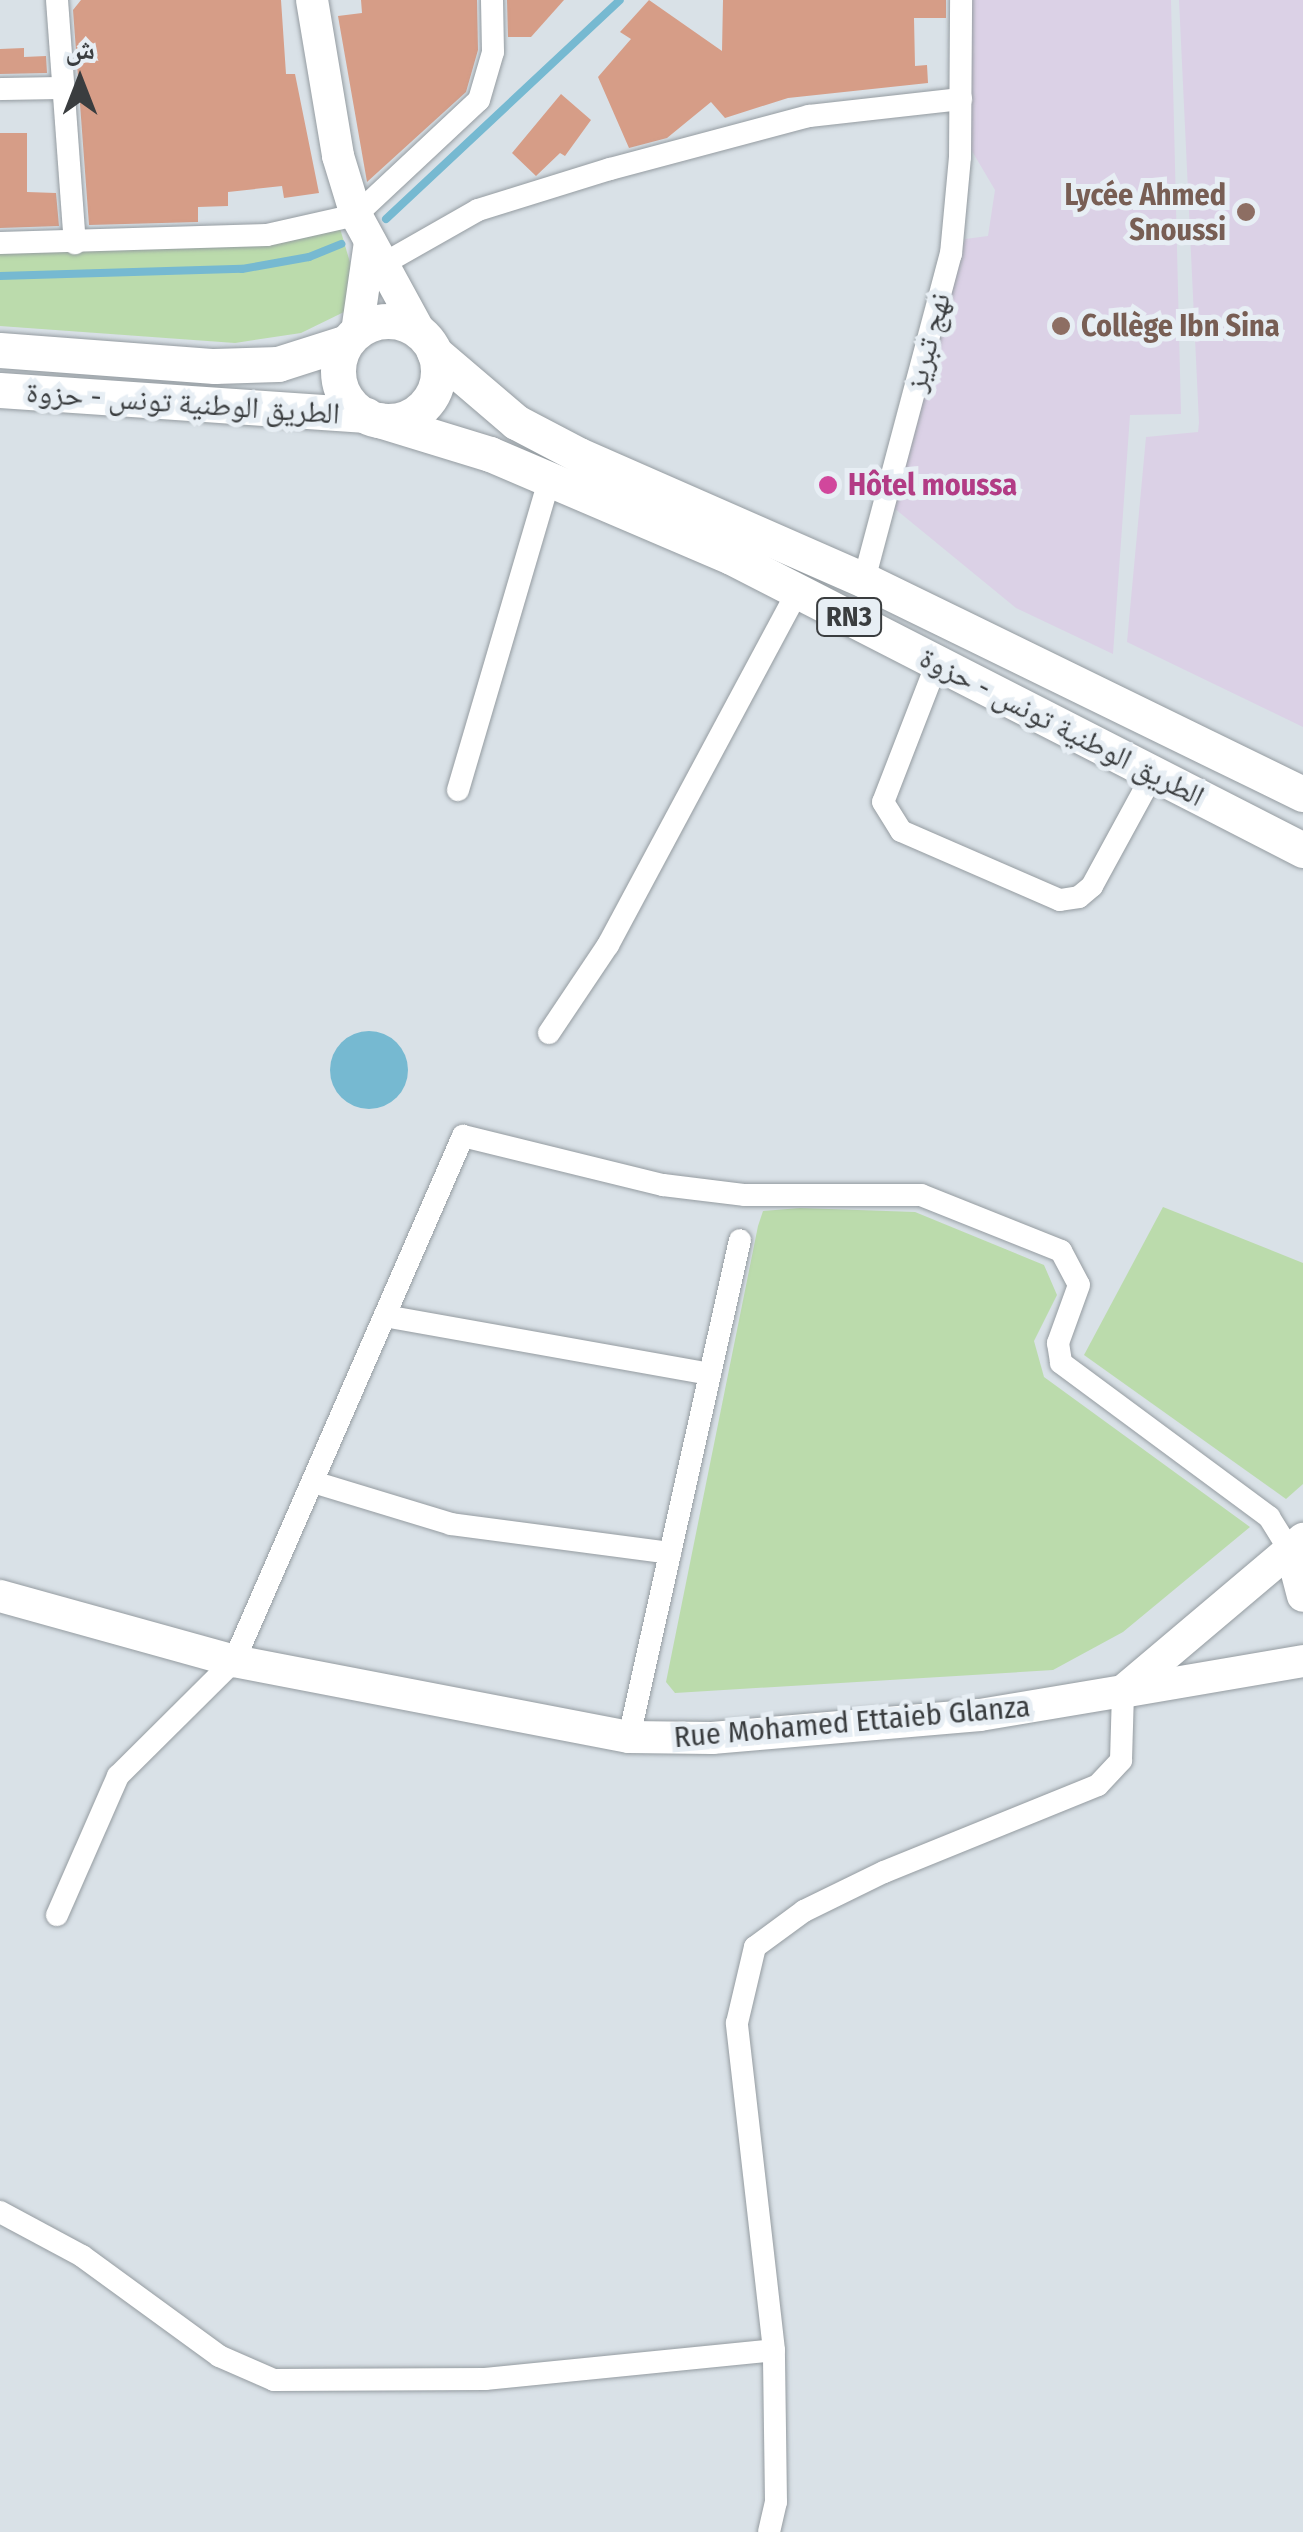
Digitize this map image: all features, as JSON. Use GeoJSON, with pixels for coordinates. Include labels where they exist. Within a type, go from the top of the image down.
{"type":"FeatureCollection","features":[{"type":"Feature","properties":{"kind":"main road","name":"RN3"},"geometry":{"type":"LineString","coordinates":[[352,337],[382,321],[428,343],[436,382],[421,408],[372,418]]}},
{"type":"Feature","properties":{"kind":"main road","name":"الطريق الوطنية تونس - حزوة"},"geometry":{"type":"LineString","coordinates":[[0,350],[214,366],[278,364],[352,337]]}},
{"type":"Feature","properties":{"kind":"main road"},"geometry":{"type":"LineString","coordinates":[[352,337],[339,357],[342,391],[372,418]]}},
{"type":"Feature","properties":{"kind":"main road","name":"الطريق الوطنية تونس - حزوة"},"geometry":{"type":"LineString","coordinates":[[428,343],[516,422],[738,545],[798,592],[1303,850]]}},
{"type":"Feature","properties":{"kind":"main road","name":"الطريق الوطنية تونس - حزوة"},"geometry":{"type":"LineString","coordinates":[[0,390],[372,418],[738,545],[864,580],[1303,794]]}},
{"type":"Feature","properties":{"kind":"street"},"geometry":{"type":"LineString","coordinates":[[57,0],[76,243]]}},
{"type":"Feature","properties":{"kind":"street"},"geometry":{"type":"LineString","coordinates":[[312,0],[338,156],[370,240],[428,343]]}},
{"type":"Feature","properties":{"kind":"street"},"geometry":{"type":"LineString","coordinates":[[352,337],[370,240],[479,100],[490,76],[492,0]]}},
{"type":"Feature","properties":{"kind":"street","name":"نهج تبريز"},"geometry":{"type":"LineString","coordinates":[[864,580],[951,254],[961,99],[961,0]]}},
{"type":"Feature","properties":{"kind":"street"},"geometry":{"type":"LineString","coordinates":[[0,89],[62,88]]}},
{"type":"Feature","properties":{"kind":"street"},"geometry":{"type":"LineString","coordinates":[[0,244],[268,236],[370,240],[809,116],[961,99]]}},
{"type":"Feature","properties":{"kind":"street"},"geometry":{"type":"LineString","coordinates":[[458,790],[550,478]]}},
{"type":"Feature","properties":{"kind":"street"},"geometry":{"type":"LineString","coordinates":[[549,1033],[608,944],[798,592]]}},
{"type":"Feature","properties":{"kind":"street"},"geometry":{"type":"LineString","coordinates":[[938,662],[883,802],[901,831],[1060,900],[1079,897],[1092,886],[1153,774]]}},
{"type":"Feature","properties":{"kind":"street"},"geometry":{"type":"LineString","coordinates":[[57,1915],[118,1776],[234,1661],[464,1136],[664,1185],[728,1193],[921,1195],[1070,1260],[1079,1286],[1058,1343],[1061,1363],[1269,1518],[1298,1546],[1303,1596]]}},
{"type":"Feature","properties":{"kind":"street"},"geometry":{"type":"LineString","coordinates":[[628,1737],[740,1240]]}},
{"type":"Feature","properties":{"kind":"street"},"geometry":{"type":"LineString","coordinates":[[385,1316],[710,1374]]}},
{"type":"Feature","properties":{"kind":"street"},"geometry":{"type":"LineString","coordinates":[[312,1482],[451,1524],[670,1552]]}},
{"type":"Feature","properties":{"kind":"street","name":"Rue Mohamed Ettaieb Glanza"},"geometry":{"type":"LineString","coordinates":[[0,1596],[234,1661],[628,1737],[712,1738],[980,1716],[1123,1691],[1298,1546]]}},
{"type":"Feature","properties":{"kind":"street"},"geometry":{"type":"LineString","coordinates":[[769,2532],[776,2502],[774,2350],[737,2023],[755,1947],[804,1910],[884,1872],[1098,1785],[1121,1760],[1123,1691],[1303,1661]]}},
{"type":"Feature","properties":{"kind":"street"},"geometry":{"type":"LineString","coordinates":[[0,2212],[82,2256],[219,2356],[274,2380],[486,2379],[774,2350]]}},
{"type":"Feature","properties":{"kind":"shaded area","name":"Collège Ibn Sina"},"geometry":{"type":"Polygon","coordinates":[[[972,0],[1171,0],[1181,414],[1130,415],[1113,654],[1016,608],[894,508],[965,239],[988,236],[995,190],[969,146],[972,0]]]}},
{"type":"Feature","properties":{"kind":"shaded area","name":"Lycée Ahmed Snoussi"},"geometry":{"type":"Polygon","coordinates":[[[1179,0],[1303,0],[1303,727],[1127,642],[1146,437],[1198,432],[1199,423],[1179,0]]]}},
{"type":"Feature","properties":{"kind":"green space"},"geometry":{"type":"Polygon","coordinates":[[[339,225],[354,276],[346,311],[301,333],[235,343],[0,326],[0,253],[264,242],[339,225]]]}},
{"type":"Feature","properties":{"kind":"green space"},"geometry":{"type":"Polygon","coordinates":[[[1163,1207],[1303,1263],[1303,1484],[1286,1499],[1084,1355],[1163,1207]]]}},
{"type":"Feature","properties":{"kind":"green space"},"geometry":{"type":"Polygon","coordinates":[[[800,1208],[915,1212],[1044,1265],[1057,1295],[1034,1341],[1044,1377],[1250,1527],[1123,1632],[1053,1670],[675,1693],[666,1682],[758,1226],[763,1211],[800,1208]]]}},
{"type":"Feature","properties":{"kind":"water"},"geometry":{"type":"Polygon","coordinates":[[[369,1031],[384,1034],[396,1043],[405,1055],[405,1085],[396,1097],[384,1106],[369,1109],[354,1106],[342,1097],[333,1085],[330,1070],[333,1055],[342,1043],[354,1034],[369,1031]]]}},
{"type":"Feature","properties":{"kind":"building"},"geometry":{"type":"Polygon","coordinates":[[[81,0],[281,0],[286,74],[295,74],[319,193],[284,198],[282,186],[228,192],[228,206],[198,207],[198,222],[89,225],[73,10],[81,0]]]}},
{"type":"Feature","properties":{"kind":"building"},"geometry":{"type":"Polygon","coordinates":[[[361,0],[477,0],[478,50],[466,92],[367,182],[338,16],[362,13],[361,0]]]}},
{"type":"Feature","properties":{"kind":"building"},"geometry":{"type":"Polygon","coordinates":[[[507,0],[564,0],[531,37],[508,37],[507,0]]]}},
{"type":"Feature","properties":{"kind":"building"},"geometry":{"type":"Polygon","coordinates":[[[649,0],[722,51],[723,0],[946,0],[946,18],[914,18],[915,66],[927,65],[928,83],[788,98],[725,118],[711,102],[667,138],[629,148],[598,77],[631,39],[620,32],[649,0]]]}},
{"type":"Feature","properties":{"kind":"building"},"geometry":{"type":"Polygon","coordinates":[[[24,48],[24,57],[46,56],[47,73],[0,74],[0,49],[24,48]]]}},
{"type":"Feature","properties":{"kind":"building"},"geometry":{"type":"Polygon","coordinates":[[[561,94],[591,120],[565,156],[560,153],[536,176],[512,153],[561,94]]]}},
{"type":"Feature","properties":{"kind":"building"},"geometry":{"type":"Polygon","coordinates":[[[0,133],[27,133],[27,192],[56,193],[59,226],[0,228],[0,133]]]}},
{"type":"Feature","properties":{"kind":"waterway"},"geometry":{"type":"LineString","coordinates":[[386,219],[620,0]]}},
{"type":"Feature","properties":{"kind":"waterway"},"geometry":{"type":"LineString","coordinates":[[0,276],[242,269],[309,257],[341,244]]}},
{"type":"Feature","properties":{"kind":"place","name":"Lycée Ahmed Snoussi"},"geometry":{"type":"Point","coordinates":[1246,212]}},
{"type":"Feature","properties":{"kind":"place","name":"Collège Ibn Sina"},"geometry":{"type":"Point","coordinates":[1061,326]}},
{"type":"Feature","properties":{"kind":"place","name":"Hôtel moussa"},"geometry":{"type":"Point","coordinates":[828,485]}}]}
